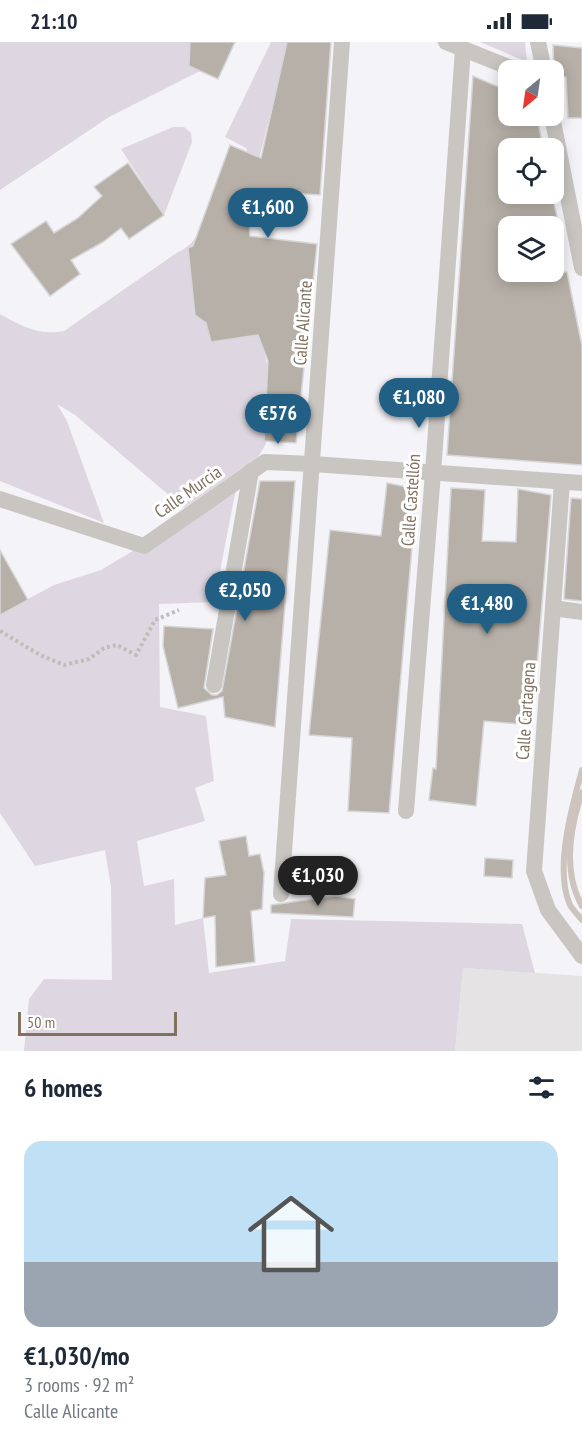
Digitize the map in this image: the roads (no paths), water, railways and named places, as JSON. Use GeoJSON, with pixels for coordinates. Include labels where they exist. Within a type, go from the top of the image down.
{"type":"FeatureCollection","features":[{"type":"Feature","properties":{"kind":"street","name":"Calle Alicante"},"geometry":{"type":"LineString","coordinates":[[281,894],[342,42]]}},
{"type":"Feature","properties":{"kind":"street"},"geometry":{"type":"LineString","coordinates":[[446,42],[498,63]]}},
{"type":"Feature","properties":{"kind":"street"},"geometry":{"type":"LineString","coordinates":[[538,42],[542,60]]}},
{"type":"Feature","properties":{"kind":"street","name":"Calle Castellón"},"geometry":{"type":"LineString","coordinates":[[406,811],[463,49]]}},
{"type":"Feature","properties":{"kind":"street"},"geometry":{"type":"LineString","coordinates":[[554,126],[582,268]]}},
{"type":"Feature","properties":{"kind":"street","name":"Calle Murcia"},"geometry":{"type":"LineString","coordinates":[[0,499],[144,546],[265,462],[582,483]]}},
{"type":"Feature","properties":{"kind":"street"},"geometry":{"type":"LineString","coordinates":[[214,685],[251,471]]}},
{"type":"Feature","properties":{"kind":"street","name":"Calle Cartagena"},"geometry":{"type":"LineString","coordinates":[[562,482],[534,871],[548,910],[582,956]]}},
{"type":"Feature","properties":{"kind":"street"},"geometry":{"type":"LineString","coordinates":[[553,608],[582,612]]}},
{"type":"Feature","properties":{"kind":"waterway"},"geometry":{"type":"LineString","coordinates":[[582,770],[566,837],[564,856],[564,874],[570,905],[582,920]]}},
{"type":"Feature","properties":{"kind":"waterway"},"geometry":{"type":"LineString","coordinates":[[582,792],[574,820],[570,849],[572,878],[582,906]]}}]}
